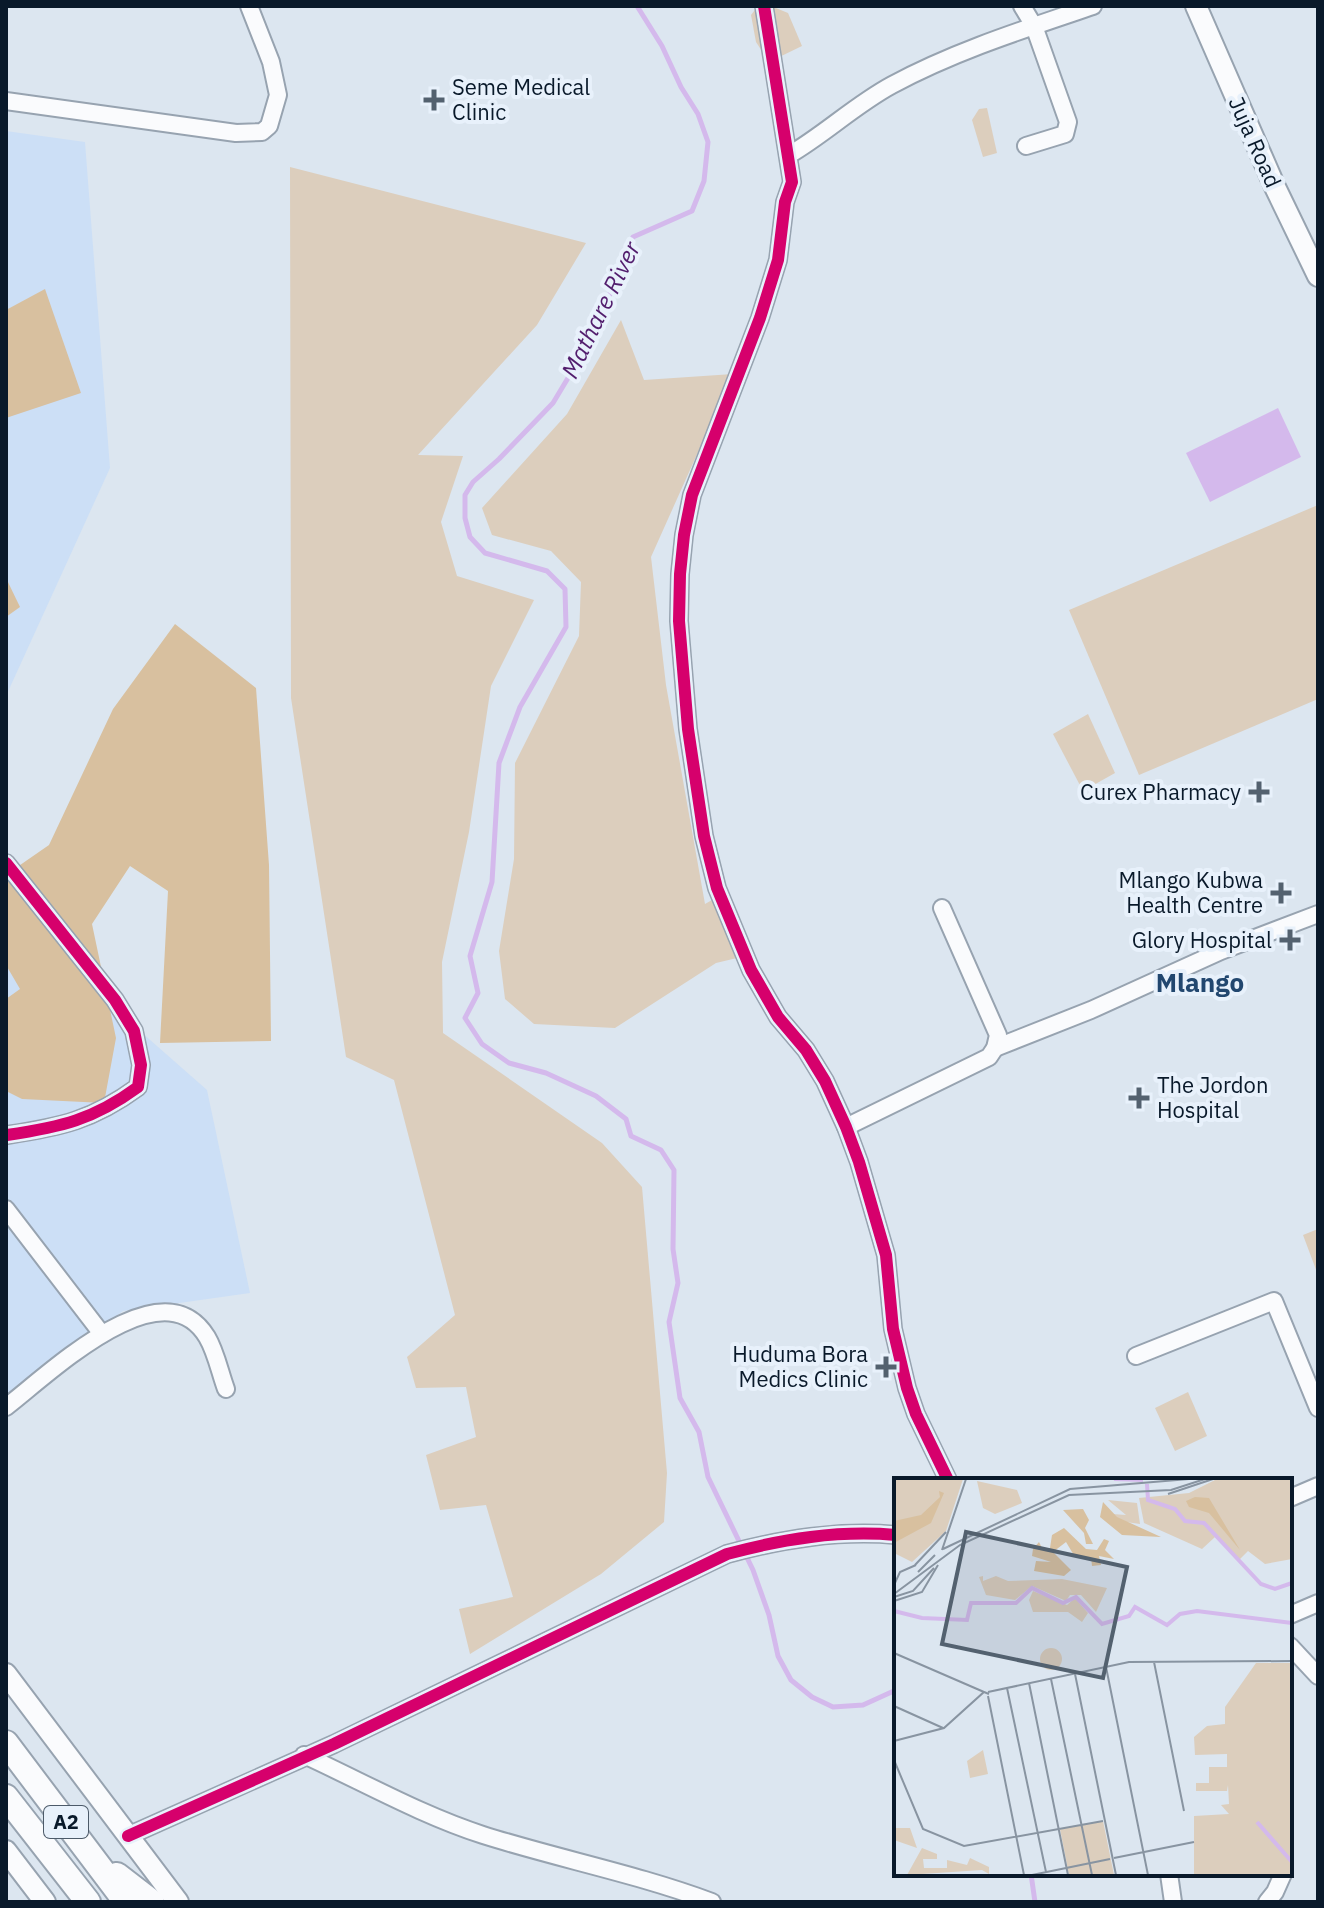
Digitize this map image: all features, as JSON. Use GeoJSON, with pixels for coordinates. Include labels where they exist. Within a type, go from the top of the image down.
{"type":"FeatureCollection","features":[{"type":"Feature","properties":{"kind":"highway","name":"A2"},"geometry":{"type":"LineString","coordinates":[[6,1743],[126,1902]]}},
{"type":"Feature","properties":{"kind":"highway","name":"A2"},"geometry":{"type":"LineString","coordinates":[[6,1797],[88,1902]]}},
{"type":"Feature","properties":{"kind":"highway"},"geometry":{"type":"LineString","coordinates":[[90,1853],[152,1902]]}},
{"type":"Feature","properties":{"kind":"main road","name":"Juja Road"},"geometry":{"type":"LineString","coordinates":[[1196,6],[1275,187],[1317,272]]}},
{"type":"Feature","properties":{"kind":"main road"},"geometry":{"type":"LineString","coordinates":[[6,1674],[178,1902]]}},
{"type":"Feature","properties":{"kind":"main road"},"geometry":{"type":"LineString","coordinates":[[6,1851],[45,1902]]}},
{"type":"Feature","properties":{"kind":"street"},"geometry":{"type":"LineString","coordinates":[[6,101],[236,133],[262,132],[269,126],[278,95],[271,62],[249,6]]}},
{"type":"Feature","properties":{"kind":"street"},"geometry":{"type":"LineString","coordinates":[[764,6],[792,182],[785,202],[778,260],[750,345],[692,495],[684,535],[680,574],[682,673],[696,787],[717,888],[751,970],[778,1017],[806,1050],[825,1081],[859,1162],[886,1255],[893,1329],[907,1388],[947,1478]]}},
{"type":"Feature","properties":{"kind":"street"},"geometry":{"type":"LineString","coordinates":[[1022,6],[1034,26],[1068,122],[1065,134],[1026,146]]}},
{"type":"Feature","properties":{"kind":"street"},"geometry":{"type":"LineString","coordinates":[[789,155],[891,86],[924,69],[1093,6]]}},
{"type":"Feature","properties":{"kind":"street"},"geometry":{"type":"LineString","coordinates":[[6,863],[115,1000],[134,1031],[141,1065],[138,1087],[112,1106],[83,1120],[6,1135]]}},
{"type":"Feature","properties":{"kind":"street"},"geometry":{"type":"LineString","coordinates":[[846,1127],[978,1063],[989,1057],[995,1048],[998,1035],[942,908]]}},
{"type":"Feature","properties":{"kind":"street"},"geometry":{"type":"LineString","coordinates":[[995,1048],[1091,1010],[1221,951],[1318,914]]}},
{"type":"Feature","properties":{"kind":"street"},"geometry":{"type":"LineString","coordinates":[[6,1209],[102,1334]]}},
{"type":"Feature","properties":{"kind":"street"},"geometry":{"type":"LineString","coordinates":[[1136,1356],[1274,1301],[1318,1408]]}},
{"type":"Feature","properties":{"kind":"street"},"geometry":{"type":"LineString","coordinates":[[6,1407],[102,1334],[142,1315],[159,1311],[195,1324],[207,1337],[226,1389]]}},
{"type":"Feature","properties":{"kind":"street"},"geometry":{"type":"LineString","coordinates":[[1292,1497],[1318,1486]]}},
{"type":"Feature","properties":{"kind":"street"},"geometry":{"type":"LineString","coordinates":[[128,1836],[334,1744],[727,1554],[775,1541],[835,1534],[894,1535]]}},
{"type":"Feature","properties":{"kind":"street"},"geometry":{"type":"LineString","coordinates":[[1292,1614],[1318,1603]]}},
{"type":"Feature","properties":{"kind":"street"},"geometry":{"type":"LineString","coordinates":[[1292,1648],[1318,1676]]}},
{"type":"Feature","properties":{"kind":"street"},"geometry":{"type":"LineString","coordinates":[[304,1755],[424,1813],[482,1835],[656,1881],[712,1902]]}},
{"type":"Feature","properties":{"kind":"street"},"geometry":{"type":"LineString","coordinates":[[1169,1876],[1173,1902]]}},
{"type":"Feature","properties":{"kind":"street"},"geometry":{"type":"LineString","coordinates":[[1267,1902],[1282,1876]]}},
{"type":"Feature","properties":{"kind":"shaded area"},"geometry":{"type":"Polygon","coordinates":[[[758,6],[771,6],[788,13],[802,46],[769,62],[756,42],[751,15],[758,6]]]}},
{"type":"Feature","properties":{"kind":"shaded area"},"geometry":{"type":"Polygon","coordinates":[[[987,108],[997,153],[983,157],[972,120],[979,109],[987,108]]]}},
{"type":"Feature","properties":{"kind":"shaded area"},"geometry":{"type":"Polygon","coordinates":[[[6,131],[85,142],[110,468],[6,696],[6,131]]]}},
{"type":"Feature","properties":{"kind":"shaded area"},"geometry":{"type":"Polygon","coordinates":[[[290,167],[586,243],[537,325],[418,455],[463,456],[441,522],[457,576],[534,600],[491,686],[469,832],[442,962],[443,1033],[602,1143],[642,1187],[667,1473],[664,1522],[601,1574],[470,1654],[459,1609],[513,1597],[486,1505],[440,1510],[426,1455],[476,1437],[466,1387],[416,1388],[407,1357],[455,1315],[394,1080],[346,1057],[291,698],[290,167]]]}},
{"type":"Feature","properties":{"kind":"shaded area"},"geometry":{"type":"Polygon","coordinates":[[[45,289],[81,393],[6,418],[6,310],[45,289]]]}},
{"type":"Feature","properties":{"kind":"shaded area"},"geometry":{"type":"Polygon","coordinates":[[[621,320],[644,380],[733,374],[651,557],[666,685],[705,904],[712,900],[737,958],[716,963],[615,1028],[534,1024],[505,999],[499,951],[514,859],[515,763],[579,636],[581,582],[551,551],[492,535],[482,508],[567,414],[621,320]]]}},
{"type":"Feature","properties":{"kind":"shaded area"},"geometry":{"type":"Polygon","coordinates":[[[1278,408],[1301,457],[1210,502],[1186,453],[1278,408]]]}},
{"type":"Feature","properties":{"kind":"shaded area"},"geometry":{"type":"Polygon","coordinates":[[[1318,505],[1318,699],[1139,775],[1069,610],[1318,505]]]}},
{"type":"Feature","properties":{"kind":"shaded area"},"geometry":{"type":"Polygon","coordinates":[[[6,578],[20,607],[6,617],[6,578]]]}},
{"type":"Feature","properties":{"kind":"shaded area"},"geometry":{"type":"Polygon","coordinates":[[[175,624],[256,688],[269,865],[271,1041],[160,1043],[168,891],[130,866],[92,924],[116,1038],[104,1103],[22,1099],[6,1091],[6,999],[20,989],[6,965],[6,871],[10,872],[49,845],[113,709],[175,624]]]}},
{"type":"Feature","properties":{"kind":"shaded area"},"geometry":{"type":"Polygon","coordinates":[[[1088,714],[1115,773],[1083,791],[1053,734],[1088,714]]]}},
{"type":"Feature","properties":{"kind":"shaded area"},"geometry":{"type":"Polygon","coordinates":[[[6,873],[116,1010],[207,1090],[250,1293],[123,1311],[6,1399],[6,873]]]}},
{"type":"Feature","properties":{"kind":"shaded area"},"geometry":{"type":"Polygon","coordinates":[[[1318,1229],[1318,1275],[1303,1235],[1318,1229]]]}},
{"type":"Feature","properties":{"kind":"shaded area"},"geometry":{"type":"Polygon","coordinates":[[[1188,1392],[1207,1436],[1175,1451],[1155,1408],[1188,1392]]]}},
{"type":"Feature","properties":{"kind":"waterway","name":"Mathare River"},"geometry":{"type":"LineString","coordinates":[[637,6],[698,114],[708,142],[704,181],[692,211],[633,237],[592,338],[553,403],[473,482],[465,495],[465,518],[470,537],[485,553],[547,571],[565,589],[566,627],[520,707],[499,763],[492,882],[470,956],[478,993],[465,1018],[482,1044],[509,1063],[546,1073],[596,1096],[626,1119],[631,1136],[661,1150],[674,1170],[673,1249],[678,1283],[669,1322],[680,1398],[699,1432],[708,1477],[753,1570],[769,1615],[778,1656],[791,1680],[812,1697],[833,1707],[863,1705],[894,1691]]}},
{"type":"Feature","properties":{"kind":"waterway","name":"Mathare River"},"geometry":{"type":"LineString","coordinates":[[1031,1876],[1035,1902]]}},
{"type":"Feature","properties":{"kind":"cycle path"},"geometry":{"type":"LineString","coordinates":[[764,6],[792,182],[785,202],[778,260],[760,318],[692,495],[684,535],[679,621],[688,729],[704,836],[717,888],[751,970],[778,1017],[806,1050],[825,1081],[846,1127],[886,1255],[893,1329],[907,1388],[947,1478]]}},
{"type":"Feature","properties":{"kind":"cycle path"},"geometry":{"type":"LineString","coordinates":[[6,863],[115,1000],[134,1031],[141,1065],[138,1087],[91,1115],[44,1129],[7,1135]]}},
{"type":"Feature","properties":{"kind":"cycle path"},"geometry":{"type":"LineString","coordinates":[[128,1836],[334,1744],[727,1554],[811,1537],[894,1535]]}},
{"type":"Feature","properties":{"kind":"place","name":"Seme Medical Clinic"},"geometry":{"type":"Point","coordinates":[434,100]}},
{"type":"Feature","properties":{"kind":"place","name":"Curex Pharmacy"},"geometry":{"type":"Point","coordinates":[1259,792]}},
{"type":"Feature","properties":{"kind":"place","name":"Mlango Kubwa Health Centre"},"geometry":{"type":"Point","coordinates":[1281,893]}},
{"type":"Feature","properties":{"kind":"place","name":"Glory Hospital"},"geometry":{"type":"Point","coordinates":[1290,940]}},
{"type":"Feature","properties":{"kind":"place","name":"The Jordon Hospital"},"geometry":{"type":"Point","coordinates":[1139,1098]}},
{"type":"Feature","properties":{"kind":"place","name":"Huduma Bora Medics Clinic"},"geometry":{"type":"Point","coordinates":[886,1367]}},
{"type":"Feature","properties":{"kind":"district","name":"Mlango"},"geometry":{"type":"Point","coordinates":[1200,983]}}]}
